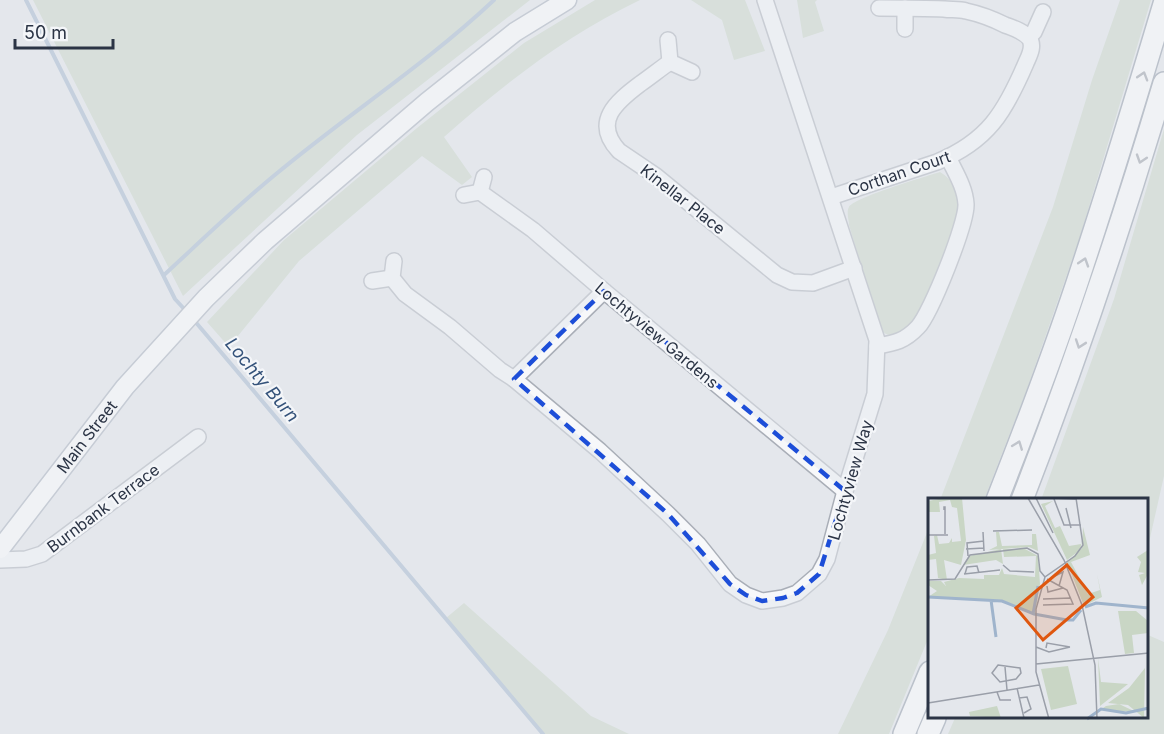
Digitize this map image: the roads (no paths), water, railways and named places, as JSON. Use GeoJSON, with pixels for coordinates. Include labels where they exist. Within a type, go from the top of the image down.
{"type":"FeatureCollection","features":[{"type":"Feature","properties":{"kind":"highway"},"geometry":{"type":"LineString","coordinates":[[998,498],[1076,287],[1164,4]]}},
{"type":"Feature","properties":{"kind":"highway"},"geometry":{"type":"LineString","coordinates":[[1023,498],[1074,360],[1164,83]]}},
{"type":"Feature","properties":{"kind":"highway"},"geometry":{"type":"LineString","coordinates":[[904,734],[928,677]]}},
{"type":"Feature","properties":{"kind":"highway"},"geometry":{"type":"LineString","coordinates":[[928,734],[935,719]]}},
{"type":"Feature","properties":{"kind":"main road","name":"Main Street"},"geometry":{"type":"LineString","coordinates":[[0,549],[125,387],[206,298],[265,241],[427,102],[515,32],[567,0]]}},
{"type":"Feature","properties":{"kind":"street","name":"Lochtyview Way"},"geometry":{"type":"LineString","coordinates":[[392,278],[405,294],[450,327],[600,451],[699,544],[730,584],[746,595],[762,601],[797,593],[819,574],[827,559],[875,394],[877,340],[766,0]]}},
{"type":"Feature","properties":{"kind":"street"},"geometry":{"type":"LineString","coordinates":[[879,8],[965,11],[994,20],[1021,31],[1029,37],[1039,24],[1043,12]]}},
{"type":"Feature","properties":{"kind":"street"},"geometry":{"type":"LineString","coordinates":[[905,8],[905,29]]}},
{"type":"Feature","properties":{"kind":"street","name":"Corthan Court"},"geometry":{"type":"LineString","coordinates":[[831,197],[948,157],[970,145],[997,119],[1016,88],[1031,51],[1032,43],[1029,37]]}},
{"type":"Feature","properties":{"kind":"street"},"geometry":{"type":"LineString","coordinates":[[668,40],[670,62],[692,72]]}},
{"type":"Feature","properties":{"kind":"street","name":"Kinellar Place"},"geometry":{"type":"LineString","coordinates":[[670,62],[622,98],[611,111],[607,124],[608,134],[615,147],[656,176],[777,275],[792,282],[813,283],[854,268]]}},
{"type":"Feature","properties":{"kind":"street"},"geometry":{"type":"LineString","coordinates":[[877,346],[899,342],[918,327],[932,303],[956,242],[965,218],[966,204],[963,189],[948,157]]}},
{"type":"Feature","properties":{"kind":"street"},"geometry":{"type":"LineString","coordinates":[[464,195],[480,192],[484,177]]}},
{"type":"Feature","properties":{"kind":"street","name":"Lochtyview Gardens"},"geometry":{"type":"LineString","coordinates":[[480,192],[533,230],[846,491]]}},
{"type":"Feature","properties":{"kind":"street"},"geometry":{"type":"LineString","coordinates":[[372,281],[392,278],[394,261]]}},
{"type":"Feature","properties":{"kind":"street"},"geometry":{"type":"LineString","coordinates":[[514,379],[604,291]]}},
{"type":"Feature","properties":{"kind":"street","name":"Burnbank Terrace"},"geometry":{"type":"LineString","coordinates":[[0,560],[26,559],[42,554],[198,436]]}},
{"type":"Feature","properties":{"kind":"waterway","name":"Lochty Burn"},"geometry":{"type":"LineString","coordinates":[[26,0],[175,299],[186,311]]}},
{"type":"Feature","properties":{"kind":"waterway"},"geometry":{"type":"LineString","coordinates":[[164,275],[276,174],[441,46],[494,0]]}},
{"type":"Feature","properties":{"kind":"waterway","name":"Lochty Burn"},"geometry":{"type":"LineString","coordinates":[[193,319],[543,734]]}}]}
